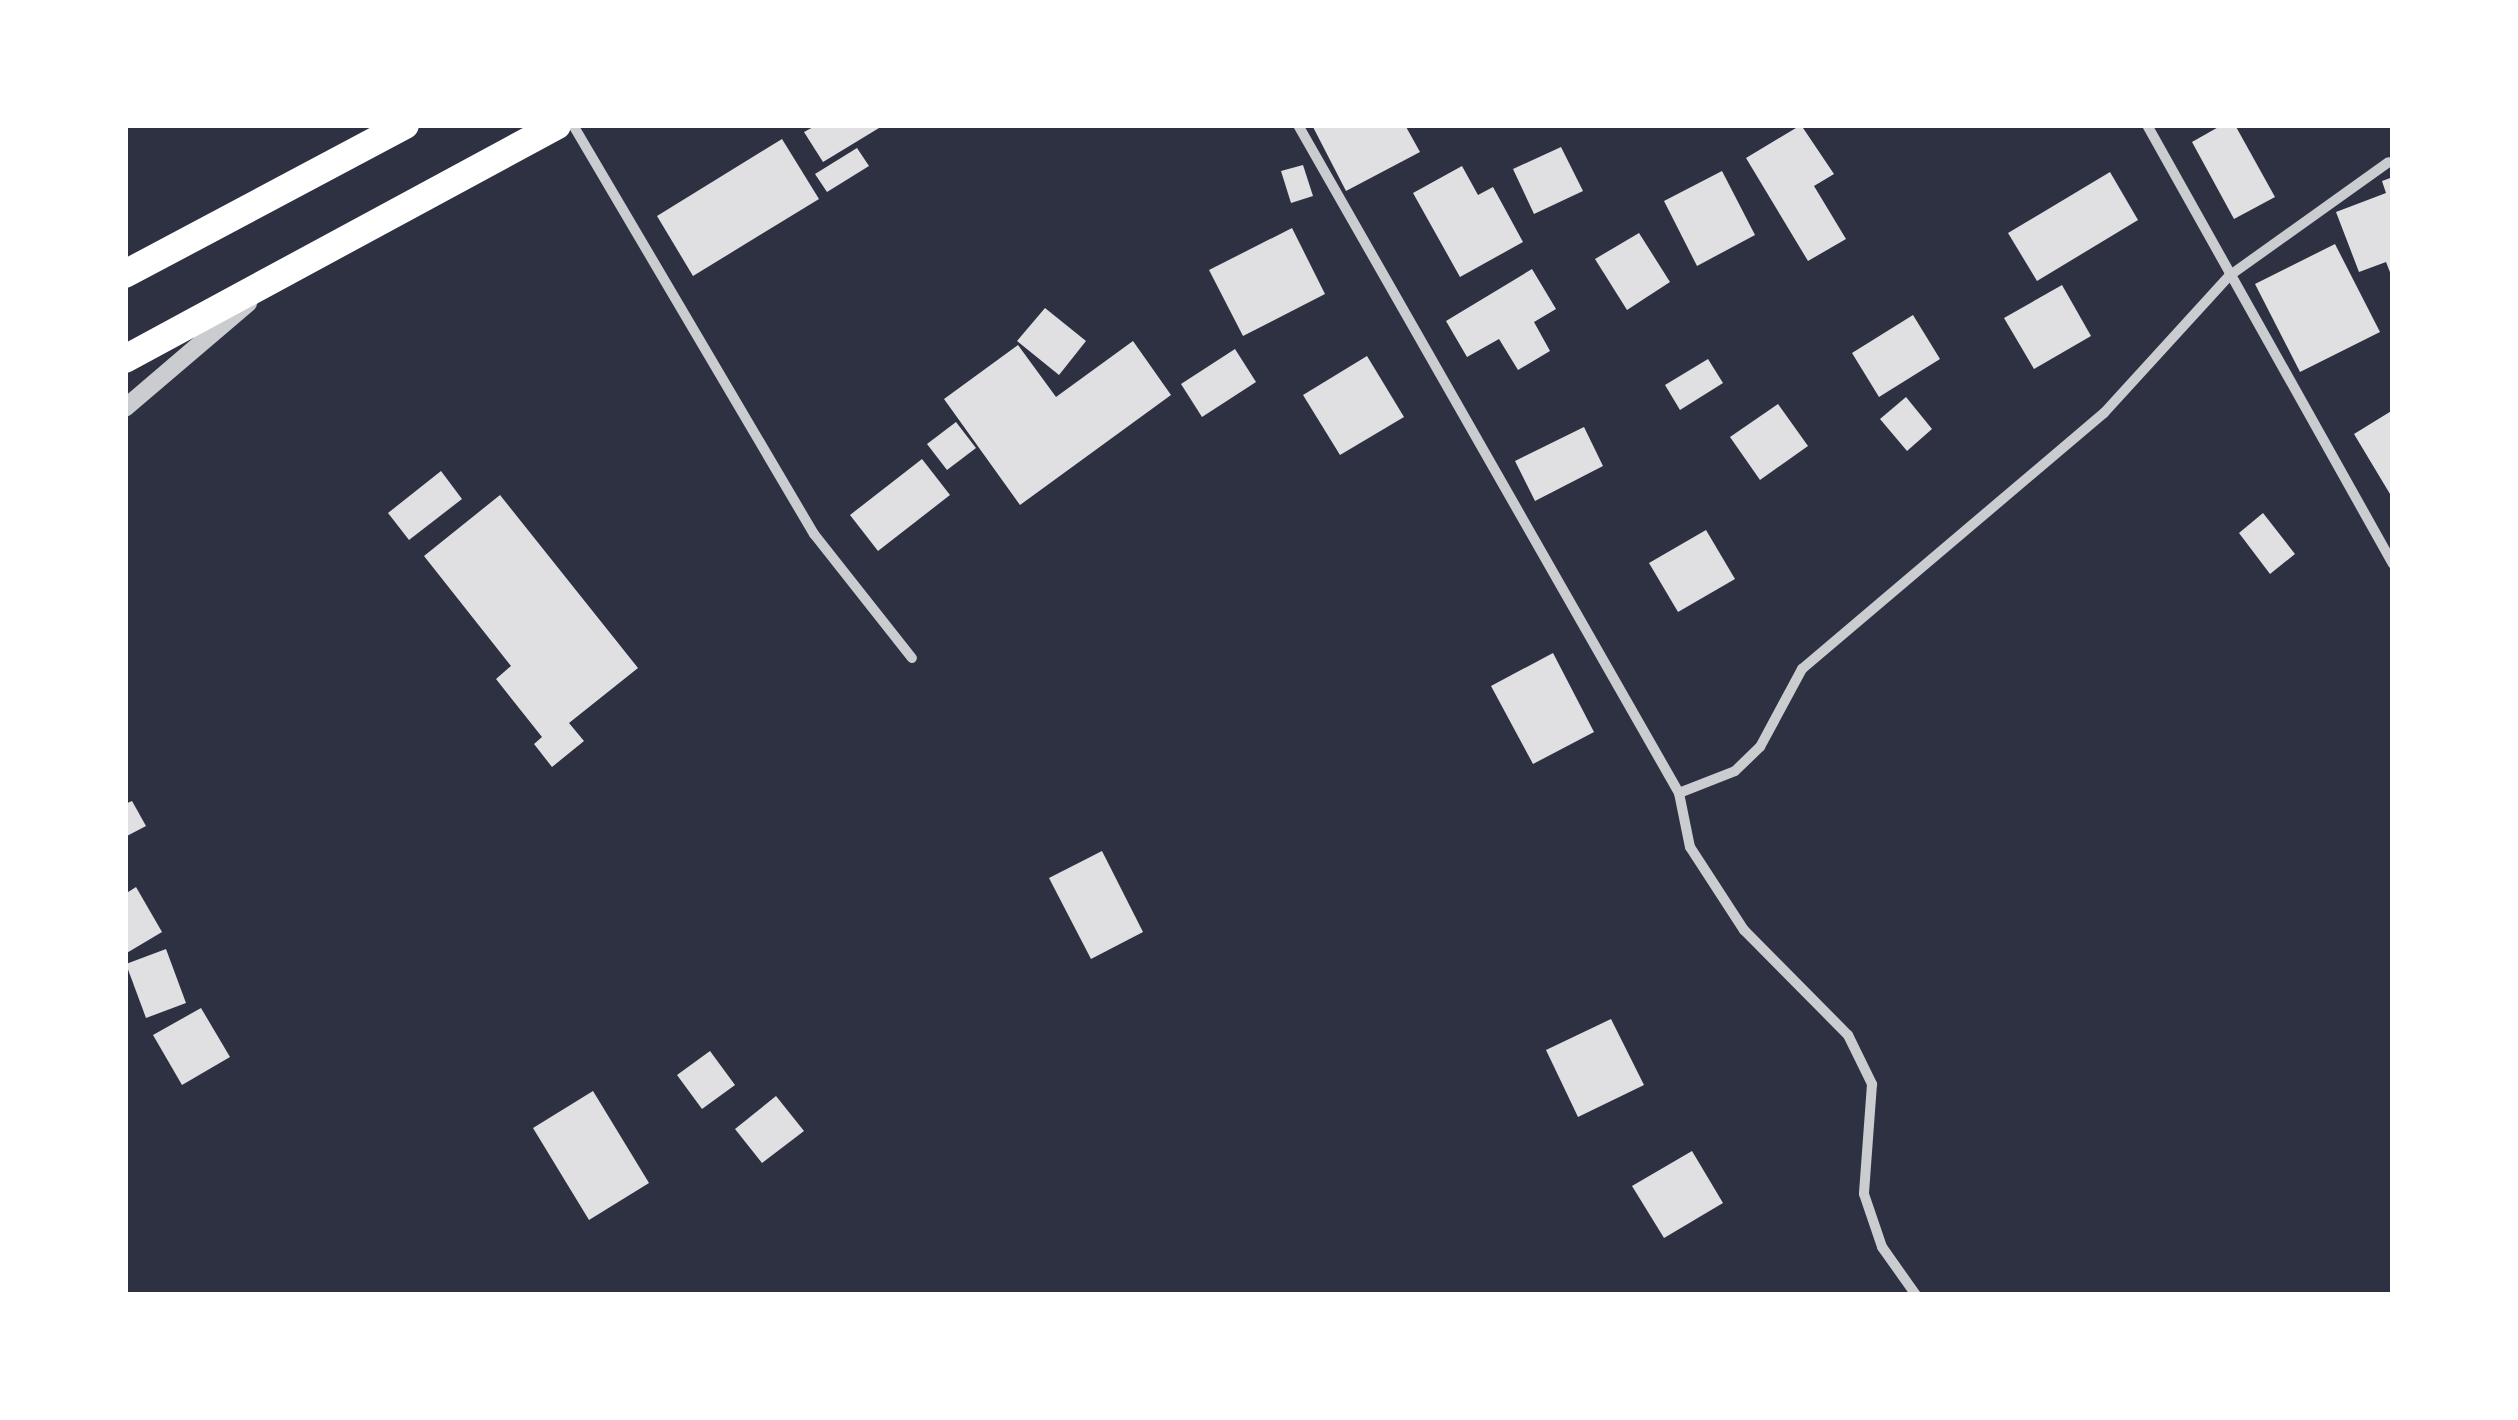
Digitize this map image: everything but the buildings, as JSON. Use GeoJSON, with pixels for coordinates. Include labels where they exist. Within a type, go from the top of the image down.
{"type":"FeatureCollection","features":[{"type":"Feature","properties":{"kind":"highway"},"geometry":{"type":"LineString","coordinates":[[125,274],[405,125]]}},
{"type":"Feature","properties":{"kind":"highway"},"geometry":{"type":"LineString","coordinates":[[125,358],[557,125]]}},
{"type":"Feature","properties":{"kind":"street"},"geometry":{"type":"LineString","coordinates":[[573,125],[814,534],[912,658]]}},
{"type":"Feature","properties":{"kind":"street"},"geometry":{"type":"LineString","coordinates":[[1298,125],[1679,792],[1690,847],[1744,930],[1848,1035],[1872,1084],[1864,1194],[1882,1246],[1916,1295]]}},
{"type":"Feature","properties":{"kind":"street"},"geometry":{"type":"LineString","coordinates":[[2147,125],[2393,564]]}},
{"type":"Feature","properties":{"kind":"street"},"geometry":{"type":"LineString","coordinates":[[1679,792],[1735,772],[1760,746],[1802,669],[2104,412],[2229,276],[2389,162]]}},
{"type":"Feature","properties":{"kind":"street"},"geometry":{"type":"LineString","coordinates":[[125,408],[283,273]]}}]}
